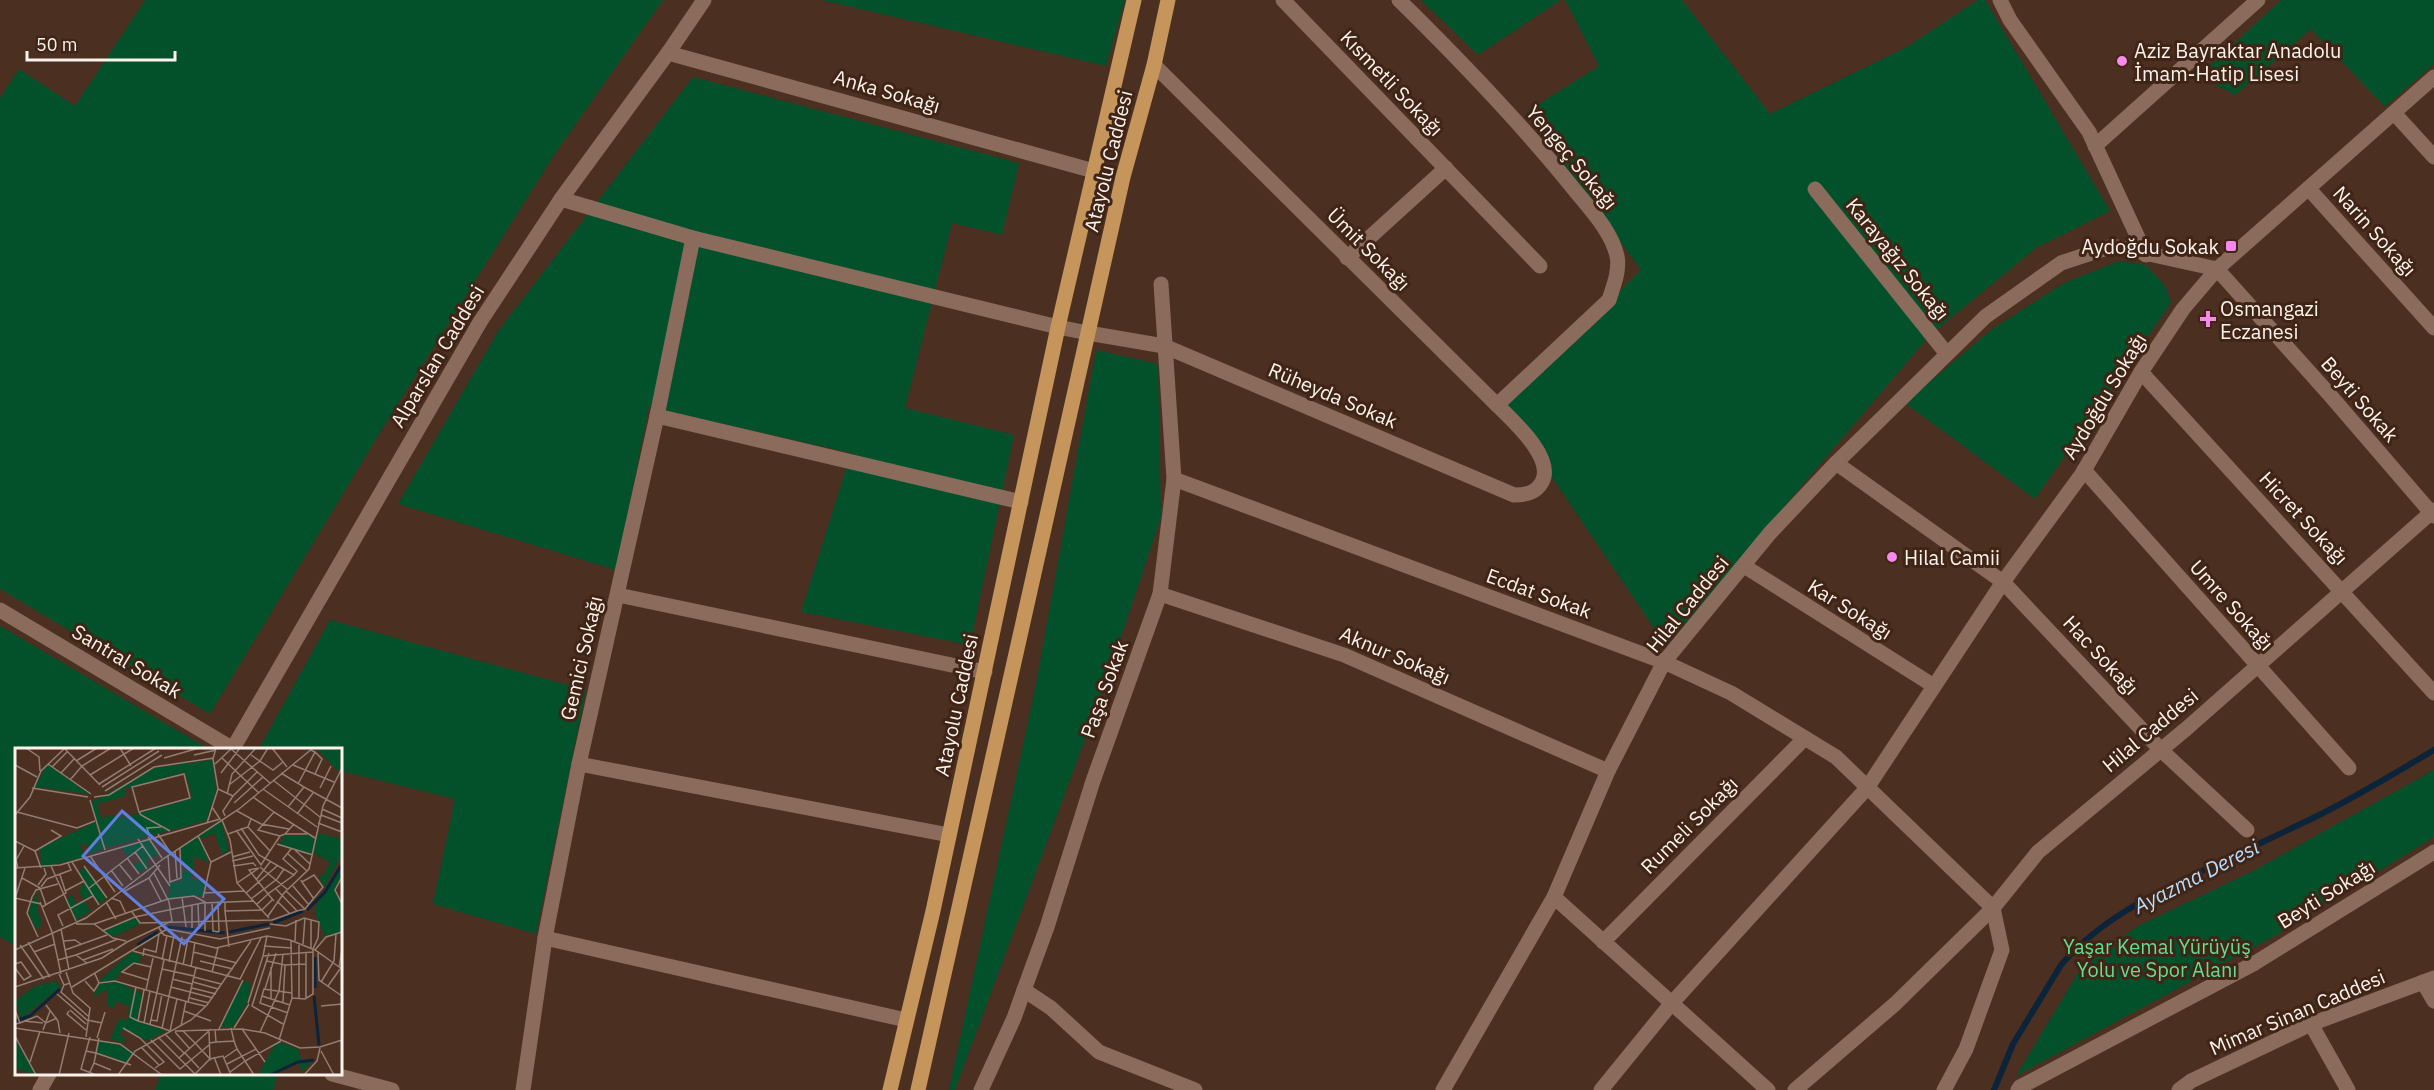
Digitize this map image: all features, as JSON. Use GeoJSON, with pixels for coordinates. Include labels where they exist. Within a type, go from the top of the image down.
{"type":"FeatureCollection","features":[{"type":"Feature","properties":{"kind":"main road","name":"Atayolu Caddesi"},"geometry":{"type":"LineString","coordinates":[[890,1090],[985,672],[1058,327],[1134,0]]}},
{"type":"Feature","properties":{"kind":"main road","name":"Atayolu Caddesi"},"geometry":{"type":"LineString","coordinates":[[918,1090],[1088,333],[1168,0]]}},
{"type":"Feature","properties":{"kind":"street","name":"Alparslan Caddesi"},"geometry":{"type":"LineString","coordinates":[[233,748],[480,322],[561,199],[704,0]]}},
{"type":"Feature","properties":{"kind":"street","name":"Kısmetli Sokağı"},"geometry":{"type":"LineString","coordinates":[[1283,0],[1540,266]]}},
{"type":"Feature","properties":{"kind":"street","name":"Yengeç Sokağı"},"geometry":{"type":"LineString","coordinates":[[1399,0],[1464,65],[1545,154],[1602,224],[1617,256],[1616,278],[1609,300],[1497,405]]}},
{"type":"Feature","properties":{"kind":"street"},"geometry":{"type":"LineString","coordinates":[[2000,0],[2010,20],[2089,132],[2146,255],[2217,269]]}},
{"type":"Feature","properties":{"kind":"street"},"geometry":{"type":"LineString","coordinates":[[2095,146],[2258,0]]}},
{"type":"Feature","properties":{"kind":"street","name":"Anka Sokağı"},"geometry":{"type":"LineString","coordinates":[[668,53],[1094,171]]}},
{"type":"Feature","properties":{"kind":"street","name":"Ümit Sokağı"},"geometry":{"type":"LineString","coordinates":[[1154,65],[1497,405],[1524,433],[1543,459],[1546,470]]}},
{"type":"Feature","properties":{"kind":"street","name":"Aydoğdu Sokağı"},"geometry":{"type":"LineString","coordinates":[[1601,1090],[1671,1005],[1867,788],[2003,582],[2084,470],[2141,372],[2182,309],[2217,269],[2395,114],[2434,77]]}},
{"type":"Feature","properties":{"kind":"street"},"geometry":{"type":"LineString","coordinates":[[2395,114],[2434,157]]}},
{"type":"Feature","properties":{"kind":"street"},"geometry":{"type":"LineString","coordinates":[[1347,258],[1446,168]]}},
{"type":"Feature","properties":{"kind":"street","name":"Karayağız Sokağı"},"geometry":{"type":"LineString","coordinates":[[1815,189],[1947,354]]}},
{"type":"Feature","properties":{"kind":"street","name":"Narin Sokağı"},"geometry":{"type":"LineString","coordinates":[[2309,189],[2434,328]]}},
{"type":"Feature","properties":{"kind":"street"},"geometry":{"type":"LineString","coordinates":[[561,199],[693,238],[1088,333]]}},
{"type":"Feature","properties":{"kind":"street","name":"Gemici Sokağı"},"geometry":{"type":"LineString","coordinates":[[523,1090],[545,939],[579,764],[657,416],[693,238]]}},
{"type":"Feature","properties":{"kind":"street","name":"Hilal Caddesi"},"geometry":{"type":"LineString","coordinates":[[1443,1090],[1554,897],[1608,771],[1664,662],[1770,533],[1836,464],[1986,316],[2061,263],[2114,246],[2146,255]]}},
{"type":"Feature","properties":{"kind":"street","name":"Beyti Sokak"},"geometry":{"type":"LineString","coordinates":[[2217,269],[2433,513]]}},
{"type":"Feature","properties":{"kind":"street","name":"Paşa Sokak"},"geometry":{"type":"LineString","coordinates":[[981,1090],[1014,1018],[1047,927],[1093,781],[1160,594],[1174,480],[1161,284]]}},
{"type":"Feature","properties":{"kind":"street","name":"Rüheyda Sokak"},"geometry":{"type":"LineString","coordinates":[[1088,333],[1164,346],[1514,495],[1527,495],[1538,488],[1544,479],[1546,470]]}},
{"type":"Feature","properties":{"kind":"street","name":"Hicret Sokağı"},"geometry":{"type":"LineString","coordinates":[[2141,372],[2434,693]]}},
{"type":"Feature","properties":{"kind":"street"},"geometry":{"type":"LineString","coordinates":[[657,416],[1021,502]]}},
{"type":"Feature","properties":{"kind":"street"},"geometry":{"type":"LineString","coordinates":[[1836,464],[2003,582]]}},
{"type":"Feature","properties":{"kind":"street","name":"Umre Sokağı"},"geometry":{"type":"LineString","coordinates":[[2084,470],[2349,768]]}},
{"type":"Feature","properties":{"kind":"street","name":"Ecdat Sokak"},"geometry":{"type":"LineString","coordinates":[[1174,480],[1664,662],[1731,693],[1836,757],[1993,908]]}},
{"type":"Feature","properties":{"kind":"street","name":"Hilal Caddesi"},"geometry":{"type":"LineString","coordinates":[[1795,1090],[1895,1004],[1993,908],[2038,852],[2161,750],[2433,513]]}},
{"type":"Feature","properties":{"kind":"street","name":"Kar Sokağı"},"geometry":{"type":"LineString","coordinates":[[1743,566],[1934,686]]}},
{"type":"Feature","properties":{"kind":"street","name":"Hac Sokağı"},"geometry":{"type":"LineString","coordinates":[[2003,582],[2161,750],[2247,830]]}},
{"type":"Feature","properties":{"kind":"street","name":"Aknur Sokağı"},"geometry":{"type":"LineString","coordinates":[[1160,594],[1344,655],[1608,771]]}},
{"type":"Feature","properties":{"kind":"street"},"geometry":{"type":"LineString","coordinates":[[618,595],[985,672]]}},
{"type":"Feature","properties":{"kind":"street","name":"Santral Sokak"},"geometry":{"type":"LineString","coordinates":[[0,610],[230,748]]}},
{"type":"Feature","properties":{"kind":"street","name":"Rumeli Sokağı"},"geometry":{"type":"LineString","coordinates":[[1603,942],[1805,738]]}},
{"type":"Feature","properties":{"kind":"street"},"geometry":{"type":"LineString","coordinates":[[579,764],[949,835]]}},
{"type":"Feature","properties":{"kind":"street","name":"Beyti Sokağı"},"geometry":{"type":"LineString","coordinates":[[2018,1090],[2255,963],[2434,852]]}},
{"type":"Feature","properties":{"kind":"street"},"geometry":{"type":"LineString","coordinates":[[1554,897],[1671,1005],[1768,1090]]}},
{"type":"Feature","properties":{"kind":"street"},"geometry":{"type":"LineString","coordinates":[[1944,1090],[1966,1049],[2002,950],[1993,908]]}},
{"type":"Feature","properties":{"kind":"street"},"geometry":{"type":"LineString","coordinates":[[545,939],[906,1020]]}},
{"type":"Feature","properties":{"kind":"street"},"geometry":{"type":"LineString","coordinates":[[2428,980],[2434,1001]]}},
{"type":"Feature","properties":{"kind":"street","name":"Mimar Sinan Caddesi"},"geometry":{"type":"LineString","coordinates":[[2181,1089],[2191,1081],[2312,1024],[2428,980]]}},
{"type":"Feature","properties":{"kind":"street"},"geometry":{"type":"LineString","coordinates":[[1024,990],[1051,1008],[1099,1053],[1195,1090]]}},
{"type":"Feature","properties":{"kind":"street"},"geometry":{"type":"LineString","coordinates":[[2312,1024],[2348,1090]]}},
{"type":"Feature","properties":{"kind":"street"},"geometry":{"type":"LineString","coordinates":[[40,1090],[49,1075]]}},
{"type":"Feature","properties":{"kind":"street"},"geometry":{"type":"LineString","coordinates":[[336,1075],[392,1090]]}},
{"type":"Feature","properties":{"kind":"green space"},"geometry":{"type":"Polygon","coordinates":[[[145,0],[663,0],[556,152],[381,431],[210,714],[0,589],[0,98],[19,69],[75,106],[145,0]]]}},
{"type":"Feature","properties":{"kind":"green space"},"geometry":{"type":"Polygon","coordinates":[[[821,0],[1125,0],[1106,66],[821,0]]]}},
{"type":"Feature","properties":{"kind":"green space"},"geometry":{"type":"Polygon","coordinates":[[[1421,0],[1561,0],[1478,55],[1421,0]]]}},
{"type":"Feature","properties":{"kind":"green space"},"geometry":{"type":"Polygon","coordinates":[[[1565,0],[1682,0],[1770,114],[1905,48],[1978,0],[1985,0],[2110,211],[2036,248],[1930,335],[1666,646],[1504,406],[1641,270],[1526,112],[1599,66],[1565,0]]]}},
{"type":"Feature","properties":{"kind":"green space"},"geometry":{"type":"Polygon","coordinates":[[[2281,0],[2434,0],[2434,64],[2385,107],[2311,29],[2235,95],[2199,76],[2281,0]]]}},
{"type":"Feature","properties":{"kind":"green space"},"geometry":{"type":"Polygon","coordinates":[[[693,77],[1019,163],[1002,235],[952,223],[905,408],[1014,435],[970,645],[801,612],[851,453],[649,407],[616,570],[398,504],[499,330],[693,77]]]}},
{"type":"Feature","properties":{"kind":"green space"},"geometry":{"type":"Polygon","coordinates":[[[2120,261],[2146,265],[2165,286],[2171,303],[2035,499],[1905,403],[1991,330],[2064,283],[2120,261]]]}},
{"type":"Feature","properties":{"kind":"green space"},"geometry":{"type":"Polygon","coordinates":[[[1096,350],[1158,364],[1161,517],[1103,691],[955,1090],[949,1090],[1036,684],[1096,350]]]}},
{"type":"Feature","properties":{"kind":"green space"},"geometry":{"type":"Polygon","coordinates":[[[330,620],[586,690],[536,934],[433,904],[455,799],[342,771],[342,748],[260,748],[330,620]]]}},
{"type":"Feature","properties":{"kind":"green space"},"geometry":{"type":"Polygon","coordinates":[[[0,626],[207,748],[15,748],[15,945],[0,937],[0,626]]]}},
{"type":"Feature","properties":{"kind":"green space","name":"Yaşar Kemal Yürüyüş Yolu ve Spor Alanı"},"geometry":{"type":"Polygon","coordinates":[[[2434,770],[2434,837],[2273,937],[2016,1076],[2083,965],[2138,926],[2253,871],[2434,770]]]}},
{"type":"Feature","properties":{"kind":"green space"},"geometry":{"type":"Polygon","coordinates":[[[161,1075],[277,1075],[274,1090],[155,1090],[161,1075]]]}},
{"type":"Feature","properties":{"kind":"waterway","name":"Ayazma Deresi"},"geometry":{"type":"LineString","coordinates":[[1994,1090],[2013,1044],[2061,965],[2092,935],[2146,899],[2327,811],[2434,750]]}},
{"type":"Feature","properties":{"kind":"place","name":"Aziz Bayraktar Anadolu İmam-Hatip Lisesi"},"geometry":{"type":"Point","coordinates":[2122,61]}},
{"type":"Feature","properties":{"kind":"place","name":"Aydoğdu Sokak"},"geometry":{"type":"Point","coordinates":[2231,246]}},
{"type":"Feature","properties":{"kind":"place","name":"Osmangazi Eczanesi"},"geometry":{"type":"Point","coordinates":[2208,319]}},
{"type":"Feature","properties":{"kind":"place","name":"Hilal Camii"},"geometry":{"type":"Point","coordinates":[1892,557]}}]}
